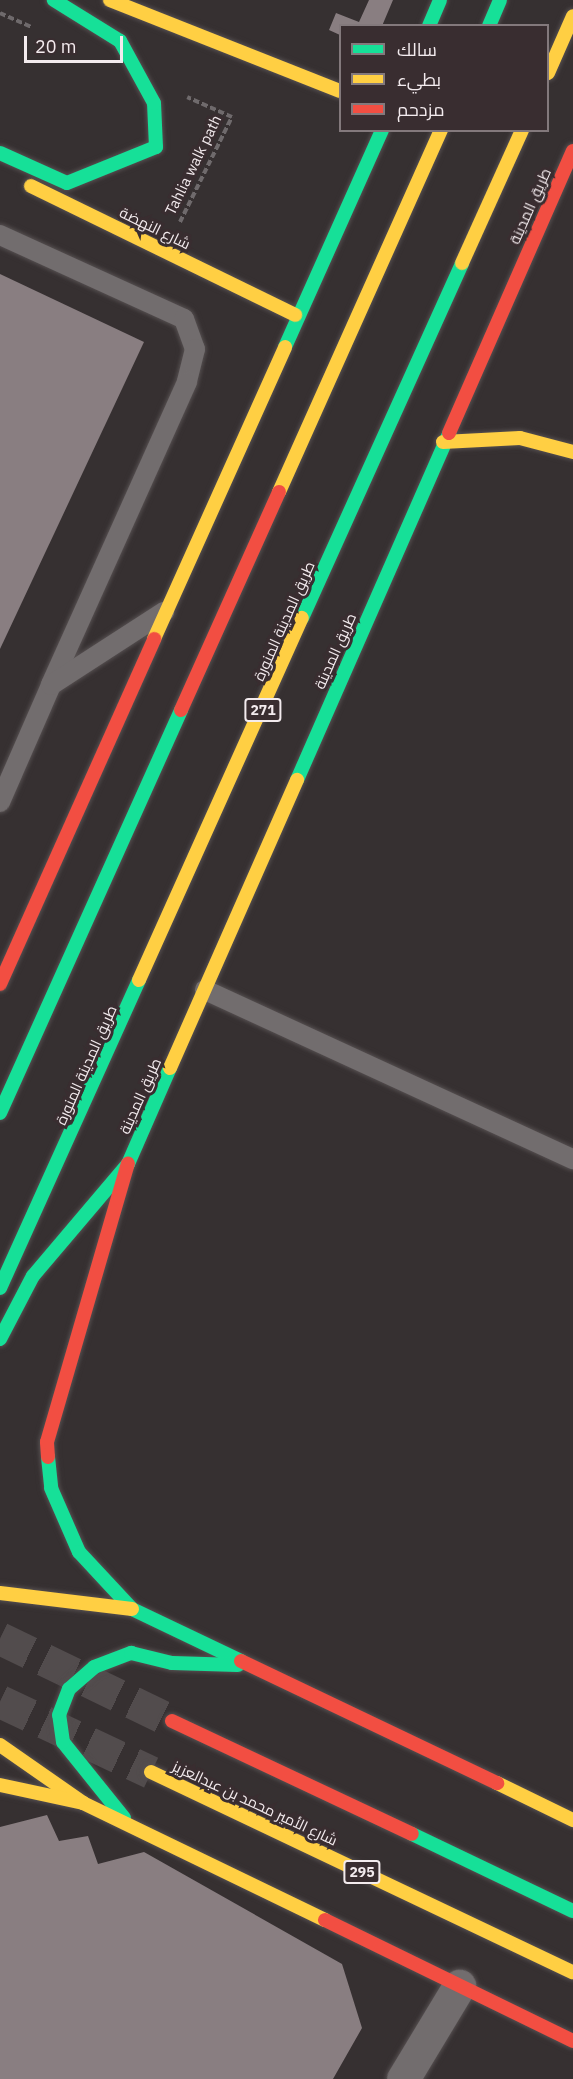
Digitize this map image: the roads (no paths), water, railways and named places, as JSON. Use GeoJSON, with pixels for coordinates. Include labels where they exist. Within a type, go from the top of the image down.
{"type":"FeatureCollection","features":[{"type":"Feature","properties":{"kind":"main road"},"geometry":{"type":"LineString","coordinates":[[0,153],[67,183],[156,147],[154,103],[120,41],[54,0]]}},
{"type":"Feature","properties":{"kind":"main road"},"geometry":{"type":"LineString","coordinates":[[110,0],[339,91]]}},
{"type":"Feature","properties":{"kind":"main road"},"geometry":{"type":"LineString","coordinates":[[430,24],[440,0]]}},
{"type":"Feature","properties":{"kind":"main road"},"geometry":{"type":"LineString","coordinates":[[490,24],[500,0]]}},
{"type":"Feature","properties":{"kind":"main road"},"geometry":{"type":"LineString","coordinates":[[549,71],[573,16]]}},
{"type":"Feature","properties":{"kind":"main road"},"geometry":{"type":"LineString","coordinates":[[0,984],[295,315],[381,132]]}},
{"type":"Feature","properties":{"kind":"main road"},"geometry":{"type":"LineString","coordinates":[[0,1113],[440,132]]}},
{"type":"Feature","properties":{"kind":"main road","name":"طريق المدينة المنورة"},"geometry":{"type":"LineString","coordinates":[[0,1288],[521,132]]}},
{"type":"Feature","properties":{"kind":"main road","name":"طريق المدينة"},"geometry":{"type":"LineString","coordinates":[[128,1164],[443,442],[571,160]]}},
{"type":"Feature","properties":{"kind":"main road","name":"شارع النهضة"},"geometry":{"type":"LineString","coordinates":[[21,182],[295,315]]}},
{"type":"Feature","properties":{"kind":"main road"},"geometry":{"type":"LineString","coordinates":[[443,442],[520,438],[573,452]]}},
{"type":"Feature","properties":{"kind":"main road"},"geometry":{"type":"LineString","coordinates":[[0,1308],[33,1276],[128,1164]]}},
{"type":"Feature","properties":{"kind":"main road"},"geometry":{"type":"LineString","coordinates":[[128,1164],[47,1442],[51,1488],[79,1552],[132,1609]]}},
{"type":"Feature","properties":{"kind":"main road"},"geometry":{"type":"LineString","coordinates":[[0,1339],[33,1276]]}},
{"type":"Feature","properties":{"kind":"main road"},"geometry":{"type":"LineString","coordinates":[[0,1593],[132,1609],[573,1820]]}},
{"type":"Feature","properties":{"kind":"main road"},"geometry":{"type":"LineString","coordinates":[[131,1826],[63,1742],[59,1715],[69,1689],[94,1667],[131,1653],[172,1663],[251,1666]]}},
{"type":"Feature","properties":{"kind":"main road"},"geometry":{"type":"LineString","coordinates":[[172,1721],[573,1911]]}},
{"type":"Feature","properties":{"kind":"main road"},"geometry":{"type":"LineString","coordinates":[[0,1745],[83,1803],[573,2041]]}},
{"type":"Feature","properties":{"kind":"main road","name":"شارع الأمير محمد بن عبدالعزيز"},"geometry":{"type":"LineString","coordinates":[[151,1772],[573,1972]]}},
{"type":"Feature","properties":{"kind":"main road"},"geometry":{"type":"LineString","coordinates":[[0,1785],[83,1803]]}},
{"type":"Feature","properties":{"kind":"street"},"geometry":{"type":"LineString","coordinates":[[403,2079],[459,1986]]}},
{"type":"Feature","properties":{"kind":"lane"},"geometry":{"type":"LineString","coordinates":[[0,235],[184,319],[195,349],[187,382],[0,802]]}},
{"type":"Feature","properties":{"kind":"lane"},"geometry":{"type":"LineString","coordinates":[[51,686],[164,612]]}},
{"type":"Feature","properties":{"kind":"lane"},"geometry":{"type":"LineString","coordinates":[[205,990],[573,1159]]}},
{"type":"Feature","properties":{"kind":"tunnel"},"geometry":{"type":"LineString","coordinates":[[0,1638],[172,1721]]}},
{"type":"Feature","properties":{"kind":"tunnel"},"geometry":{"type":"LineString","coordinates":[[0,1701],[151,1772]]}}]}
